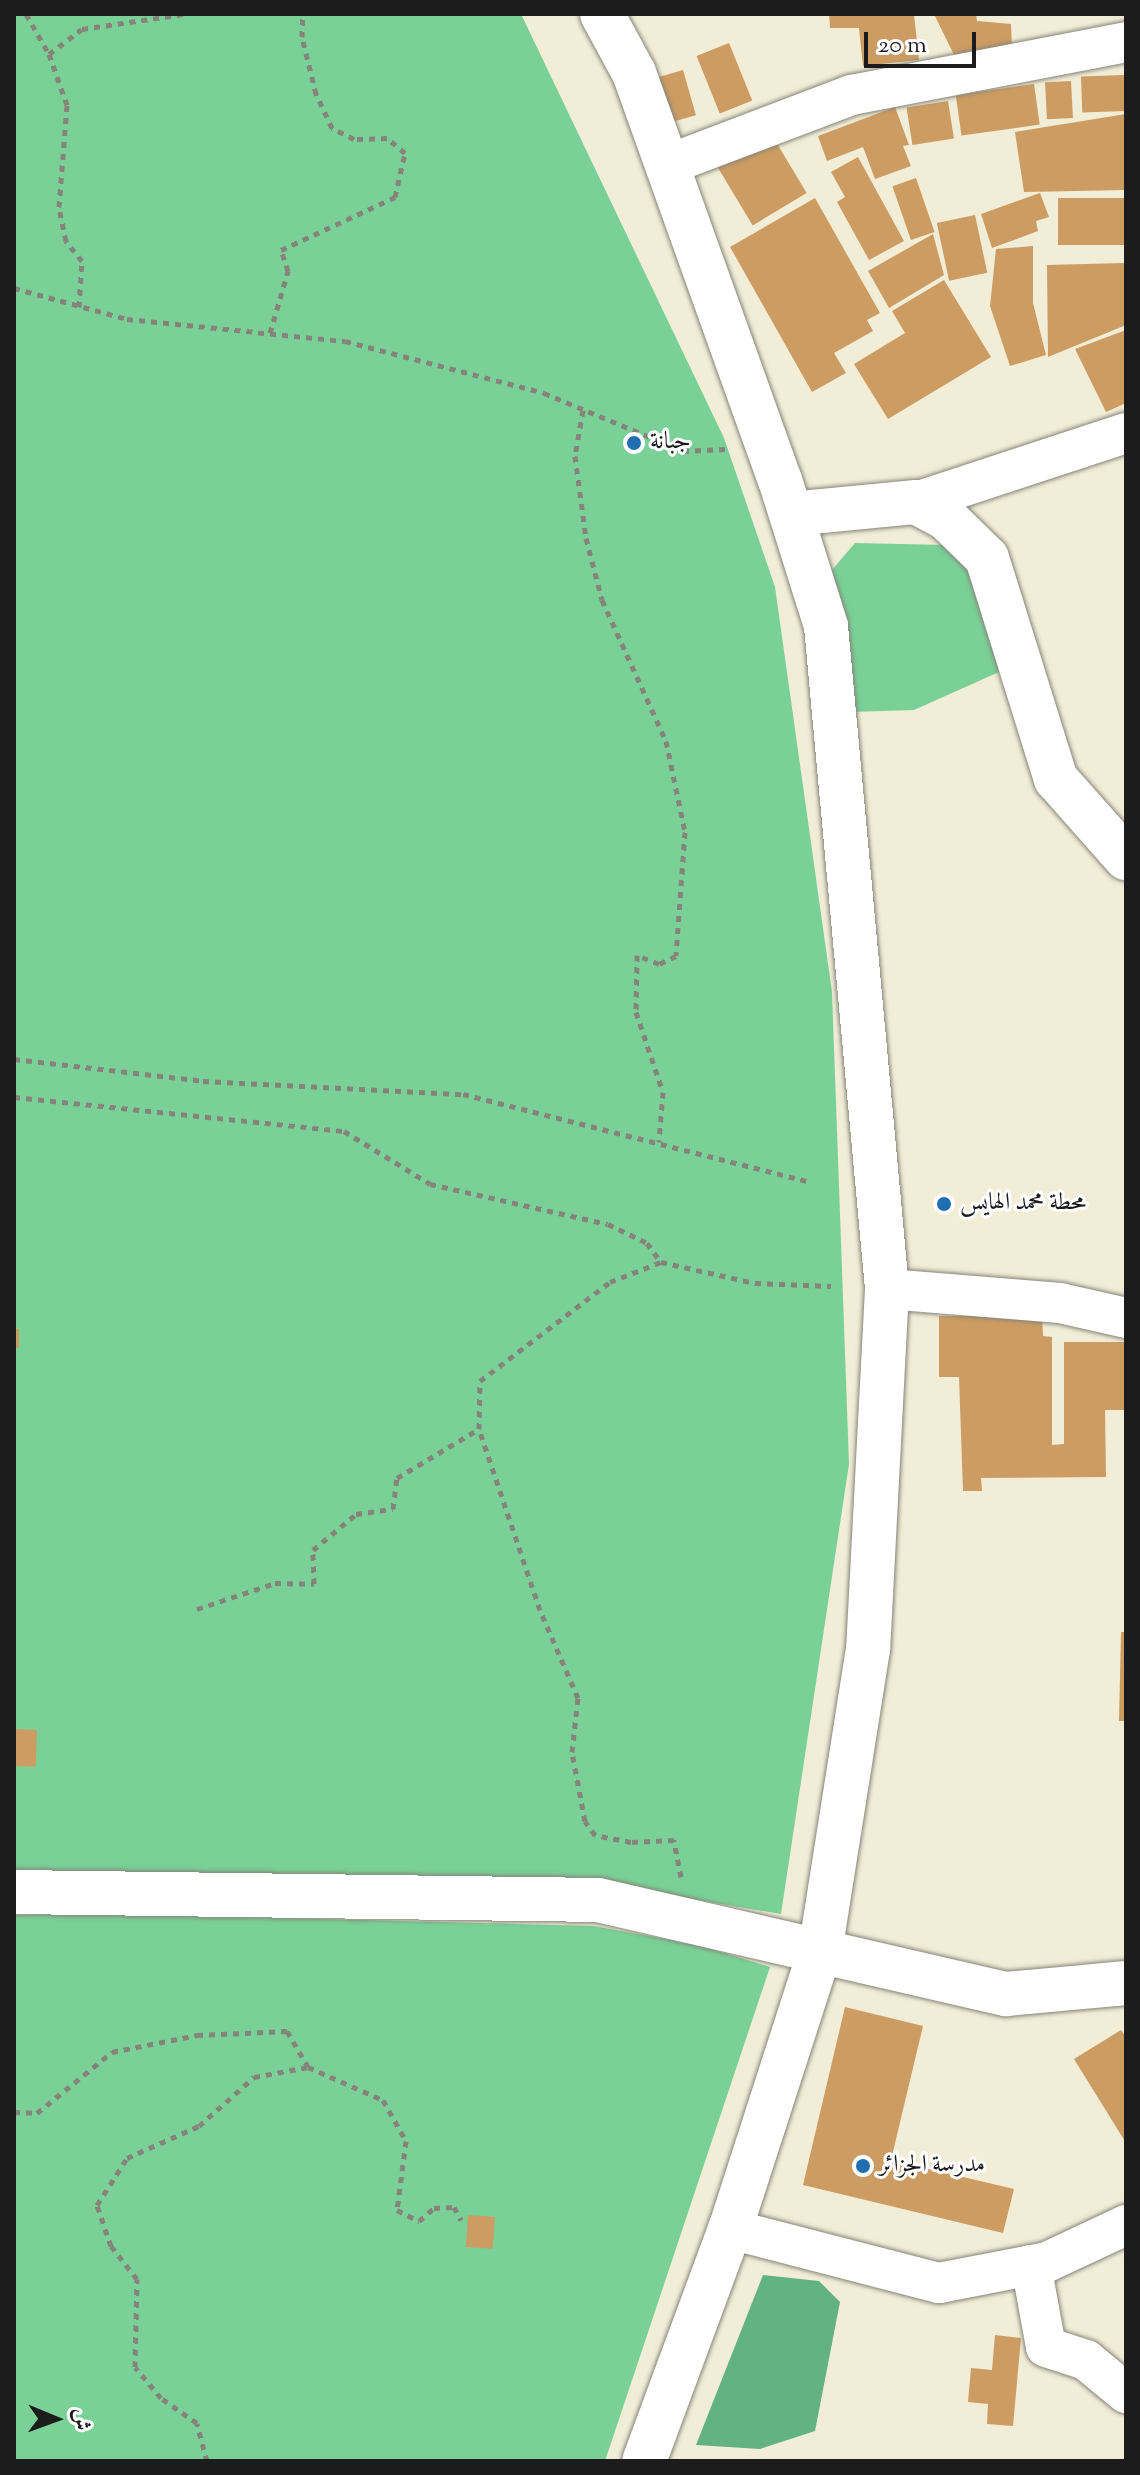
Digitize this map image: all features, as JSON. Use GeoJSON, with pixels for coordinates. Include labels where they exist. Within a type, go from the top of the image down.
{"type":"FeatureCollection","features":[{"type":"Feature","properties":{"kind":"street"},"geometry":{"type":"LineString","coordinates":[[602,14],[634,73],[769,447],[826,626],[887,1289],[868,1649],[820,1951],[730,2229],[644,2461]]}},
{"type":"Feature","properties":{"kind":"street"},"geometry":{"type":"LineString","coordinates":[[667,165],[851,95],[1126,42]]}},
{"type":"Feature","properties":{"kind":"street"},"geometry":{"type":"LineString","coordinates":[[791,514],[916,502],[1126,433]]}},
{"type":"Feature","properties":{"kind":"street"},"geometry":{"type":"LineString","coordinates":[[916,502],[946,518],[987,558],[1056,779],[1126,858]]}},
{"type":"Feature","properties":{"kind":"street"},"geometry":{"type":"LineString","coordinates":[[887,1289],[1060,1303],[1126,1318]]}},
{"type":"Feature","properties":{"kind":"street"},"geometry":{"type":"LineString","coordinates":[[14,1892],[598,1900],[1006,1994],[1126,1983]]}},
{"type":"Feature","properties":{"kind":"street"},"geometry":{"type":"LineString","coordinates":[[730,2229],[939,2283],[1031,2265],[1126,2225]]}},
{"type":"Feature","properties":{"kind":"street"},"geometry":{"type":"LineString","coordinates":[[1031,2265],[1046,2347],[1086,2360],[1126,2393]]}},
{"type":"Feature","properties":{"kind":"path"},"geometry":{"type":"LineString","coordinates":[[26,14],[49,54],[67,105],[59,207],[66,241],[82,261],[79,307]]}},
{"type":"Feature","properties":{"kind":"path"},"geometry":{"type":"LineString","coordinates":[[49,54],[82,29],[184,14]]}},
{"type":"Feature","properties":{"kind":"path"},"geometry":{"type":"LineString","coordinates":[[270,333],[288,271],[281,250],[395,197],[405,153],[387,138],[354,139],[332,128],[316,94],[302,37],[303,14]]}},
{"type":"Feature","properties":{"kind":"path"},"geometry":{"type":"LineString","coordinates":[[14,288],[127,319],[345,341],[544,393],[683,451],[769,447]]}},
{"type":"Feature","properties":{"kind":"path"},"geometry":{"type":"LineString","coordinates":[[583,410],[575,456],[586,538],[602,600],[666,741],[685,832],[676,956],[659,964],[637,955],[636,1012],[663,1092],[659,1142]]}},
{"type":"Feature","properties":{"kind":"path"},"geometry":{"type":"LineString","coordinates":[[14,1059],[203,1081],[463,1094],[811,1182]]}},
{"type":"Feature","properties":{"kind":"path"},"geometry":{"type":"LineString","coordinates":[[14,1097],[344,1131],[430,1184],[608,1224],[647,1243],[661,1262]]}},
{"type":"Feature","properties":{"kind":"path"},"geometry":{"type":"LineString","coordinates":[[675,1918],[682,1865],[674,1840],[631,1842],[595,1835],[585,1821],[572,1752],[578,1698],[540,1610],[479,1429],[480,1381],[610,1282],[661,1262],[755,1283],[831,1286]]}},
{"type":"Feature","properties":{"kind":"path"},"geometry":{"type":"LineString","coordinates":[[197,1609],[275,1583],[314,1584],[313,1550],[356,1514],[393,1509],[397,1478],[479,1429]]}},
{"type":"Feature","properties":{"kind":"path"},"geometry":{"type":"LineString","coordinates":[[14,2112],[37,2113],[112,2052],[160,2040],[287,2031],[308,2067]]}},
{"type":"Feature","properties":{"kind":"path"},"geometry":{"type":"LineString","coordinates":[[207,2461],[197,2423],[161,2398],[135,2367],[137,2279],[111,2246],[97,2205],[127,2158],[199,2126],[254,2077],[308,2067],[383,2100],[406,2141],[397,2210],[419,2221],[434,2208],[454,2207],[461,2220]]}},
{"type":"Feature","properties":{"kind":"green space"},"geometry":{"type":"Polygon","coordinates":[[[14,14],[521,14],[724,438],[775,587],[832,992],[849,1464],[781,1914],[656,1893],[14,1872],[14,14]]]}},
{"type":"Feature","properties":{"kind":"green space"},"geometry":{"type":"Polygon","coordinates":[[[855,543],[946,545],[978,570],[999,672],[914,710],[850,712],[826,577],[855,543]]]}},
{"type":"Feature","properties":{"kind":"green space"},"geometry":{"type":"Polygon","coordinates":[[[125,1914],[594,1926],[698,1945],[770,1967],[605,2461],[14,2461],[14,1915],[125,1914]]]}},
{"type":"Feature","properties":{"kind":"green space"},"geometry":{"type":"Polygon","coordinates":[[[763,2275],[819,2281],[840,2302],[815,2431],[760,2449],[696,2445],[763,2275]]]}},
{"type":"Feature","properties":{"kind":"building"},"geometry":{"type":"Polygon","coordinates":[[[829,14],[914,14],[919,60],[863,66],[859,28],[830,28],[829,14]]]}},
{"type":"Feature","properties":{"kind":"building"},"geometry":{"type":"Polygon","coordinates":[[[934,14],[976,14],[977,21],[1011,24],[1012,49],[957,61],[934,14]]]}},
{"type":"Feature","properties":{"kind":"building"},"geometry":{"type":"Polygon","coordinates":[[[729,43],[752,100],[720,114],[697,56],[729,43]]]}},
{"type":"Feature","properties":{"kind":"building"},"geometry":{"type":"Polygon","coordinates":[[[683,70],[696,115],[671,122],[658,77],[683,70]]]}},
{"type":"Feature","properties":{"kind":"building"},"geometry":{"type":"Polygon","coordinates":[[[1124,75],[1125,111],[1082,112],[1081,77],[1124,75]]]}},
{"type":"Feature","properties":{"kind":"building"},"geometry":{"type":"Polygon","coordinates":[[[1071,81],[1073,118],[1047,119],[1045,82],[1071,81]]]}},
{"type":"Feature","properties":{"kind":"building"},"geometry":{"type":"Polygon","coordinates":[[[1034,84],[1040,125],[961,136],[956,95],[1034,84]]]}},
{"type":"Feature","properties":{"kind":"building"},"geometry":{"type":"Polygon","coordinates":[[[948,101],[954,139],[912,145],[907,108],[948,101]]]}},
{"type":"Feature","properties":{"kind":"building"},"geometry":{"type":"Polygon","coordinates":[[[895,107],[909,145],[903,146],[911,166],[875,179],[863,147],[827,161],[818,136],[895,107]]]}},
{"type":"Feature","properties":{"kind":"building"},"geometry":{"type":"Polygon","coordinates":[[[1126,114],[1126,190],[1024,192],[1015,132],[1126,114]]]}},
{"type":"Feature","properties":{"kind":"building"},"geometry":{"type":"Polygon","coordinates":[[[767,127],[807,193],[753,225],[713,159],[767,127]]]}},
{"type":"Feature","properties":{"kind":"building"},"geometry":{"type":"Polygon","coordinates":[[[858,157],[904,241],[869,260],[837,202],[845,197],[831,172],[858,157]]]}},
{"type":"Feature","properties":{"kind":"building"},"geometry":{"type":"Polygon","coordinates":[[[916,178],[935,232],[911,240],[892,186],[916,178]]]}},
{"type":"Feature","properties":{"kind":"building"},"geometry":{"type":"Polygon","coordinates":[[[1040,193],[1049,217],[1036,221],[1038,231],[992,248],[981,214],[1040,193]]]}},
{"type":"Feature","properties":{"kind":"building"},"geometry":{"type":"Polygon","coordinates":[[[815,198],[880,313],[867,320],[873,331],[834,353],[846,373],[812,392],[730,247],[815,198]]]}},
{"type":"Feature","properties":{"kind":"building"},"geometry":{"type":"Polygon","coordinates":[[[1058,198],[1126,198],[1126,245],[1058,245],[1058,198]]]}},
{"type":"Feature","properties":{"kind":"building"},"geometry":{"type":"Polygon","coordinates":[[[975,215],[987,273],[949,281],[937,223],[975,215]]]}},
{"type":"Feature","properties":{"kind":"building"},"geometry":{"type":"Polygon","coordinates":[[[933,234],[944,275],[889,308],[868,271],[933,234]]]}},
{"type":"Feature","properties":{"kind":"building"},"geometry":{"type":"Polygon","coordinates":[[[1033,246],[1033,303],[1046,355],[1010,366],[990,306],[996,249],[1033,246]]]}},
{"type":"Feature","properties":{"kind":"building"},"geometry":{"type":"Polygon","coordinates":[[[1124,263],[1126,325],[1048,357],[1047,265],[1124,263]]]}},
{"type":"Feature","properties":{"kind":"building"},"geometry":{"type":"Polygon","coordinates":[[[944,280],[991,357],[888,419],[854,364],[905,333],[892,311],[944,280]]]}},
{"type":"Feature","properties":{"kind":"building"},"geometry":{"type":"Polygon","coordinates":[[[1126,330],[1126,403],[1106,412],[1075,349],[1126,330]]]}},
{"type":"Feature","properties":{"kind":"building"},"geometry":{"type":"Polygon","coordinates":[[[1042,1315],[1043,1336],[1052,1337],[1052,1445],[1064,1444],[1064,1342],[1126,1342],[1126,1410],[1105,1410],[1106,1477],[981,1478],[982,1491],[963,1491],[959,1377],[939,1377],[939,1316],[1042,1315]]]}},
{"type":"Feature","properties":{"kind":"building"},"geometry":{"type":"Polygon","coordinates":[[[14,1329],[19,1329],[19,1348],[14,1348],[14,1329]]]}},
{"type":"Feature","properties":{"kind":"building"},"geometry":{"type":"Polygon","coordinates":[[[1121,1632],[1126,1632],[1126,1721],[1119,1721],[1121,1632]]]}},
{"type":"Feature","properties":{"kind":"building"},"geometry":{"type":"Polygon","coordinates":[[[14,1729],[37,1730],[36,1767],[14,1766],[14,1729]]]}},
{"type":"Feature","properties":{"kind":"building"},"geometry":{"type":"Polygon","coordinates":[[[845,2007],[923,2026],[891,2160],[1014,2189],[1003,2233],[803,2185],[845,2007]]]}},
{"type":"Feature","properties":{"kind":"building"},"geometry":{"type":"Polygon","coordinates":[[[1121,2030],[1126,2037],[1126,2143],[1074,2059],[1121,2030]]]}},
{"type":"Feature","properties":{"kind":"building"},"geometry":{"type":"Polygon","coordinates":[[[468,2215],[495,2217],[493,2249],[466,2247],[468,2215]]]}},
{"type":"Feature","properties":{"kind":"building"},"geometry":{"type":"Polygon","coordinates":[[[995,2335],[1021,2338],[1013,2426],[987,2424],[988,2404],[968,2402],[971,2368],[992,2370],[995,2335]]]}},
{"type":"Feature","properties":{"kind":"place","name":"جبانة"},"geometry":{"type":"Point","coordinates":[634,443]}},
{"type":"Feature","properties":{"kind":"place","name":"محطة محمد الهايس"},"geometry":{"type":"Point","coordinates":[944,1204]}},
{"type":"Feature","properties":{"kind":"place","name":"مدرسة الجزائر"},"geometry":{"type":"Point","coordinates":[863,2166]}}]}
